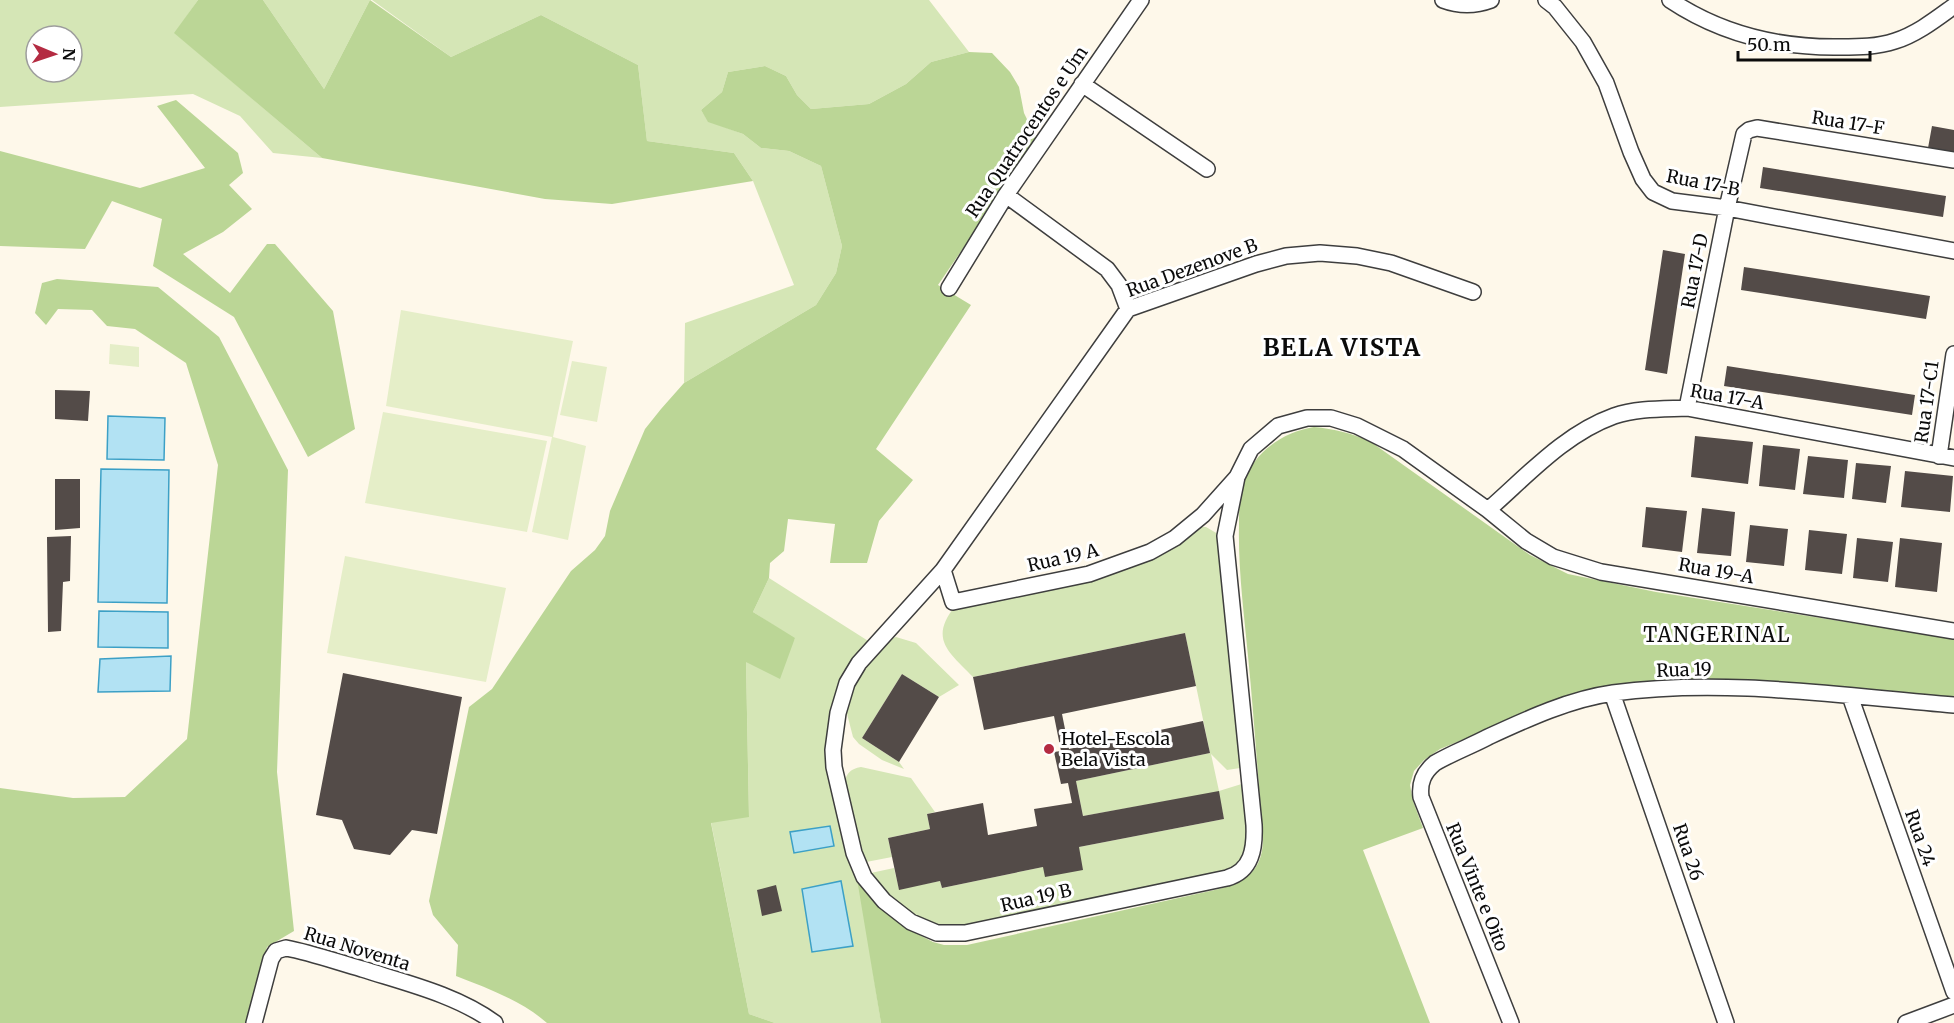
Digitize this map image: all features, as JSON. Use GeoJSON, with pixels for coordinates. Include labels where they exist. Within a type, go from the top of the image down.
{"type":"FeatureCollection","features":[{"type":"Feature","properties":{"kind":"street","name":"Rua Quatrocentos e Um"},"geometry":{"type":"LineString","coordinates":[[949,288],[1006,195],[1141,0]]}},
{"type":"Feature","properties":{"kind":"street"},"geometry":{"type":"LineString","coordinates":[[1443,0],[1458,4],[1479,4],[1491,0]]}},
{"type":"Feature","properties":{"kind":"street"},"geometry":{"type":"LineString","coordinates":[[1670,0],[1688,12],[1734,32],[1770,41],[1822,47],[1870,46],[1898,40],[1918,30],[1954,6]]}},
{"type":"Feature","properties":{"kind":"street","name":"Rua 17-B"},"geometry":{"type":"LineString","coordinates":[[1555,2],[1583,42],[1606,83],[1631,152],[1643,179],[1653,192],[1672,201],[1727,208],[1954,251]]}},
{"type":"Feature","properties":{"kind":"street"},"geometry":{"type":"LineString","coordinates":[[1082,84],[1207,169]]}},
{"type":"Feature","properties":{"kind":"street","name":"Rua 17-F"},"geometry":{"type":"LineString","coordinates":[[1742,142],[1744,134],[1757,128],[1954,160]]}},
{"type":"Feature","properties":{"kind":"street","name":"Rua 17-D"},"geometry":{"type":"LineString","coordinates":[[1687,408],[1742,142]]}},
{"type":"Feature","properties":{"kind":"street"},"geometry":{"type":"LineString","coordinates":[[1006,195],[1107,269],[1119,285],[1128,309]]}},
{"type":"Feature","properties":{"kind":"street","name":"Rua Dezenove B"},"geometry":{"type":"LineString","coordinates":[[943,570],[1128,309],[1256,264],[1286,256],[1320,253],[1357,256],[1391,263],[1473,292]]}},
{"type":"Feature","properties":{"kind":"street","name":"Rua 17-C1"},"geometry":{"type":"LineString","coordinates":[[1946,457],[1954,354]]}},
{"type":"Feature","properties":{"kind":"street","name":"Rua 17-A"},"geometry":{"type":"LineString","coordinates":[[1488,510],[1575,434],[1615,416],[1645,409],[1687,408],[1946,457]]}},
{"type":"Feature","properties":{"kind":"street","name":"Rua 19-A"},"geometry":{"type":"LineString","coordinates":[[1237,477],[1251,449],[1278,426],[1307,418],[1331,418],[1357,426],[1403,449],[1488,510],[1526,542],[1553,557],[1601,572],[1954,631]]}},
{"type":"Feature","properties":{"kind":"street"},"geometry":{"type":"LineString","coordinates":[[1225,536],[1203,515],[1237,477]]}},
{"type":"Feature","properties":{"kind":"street","name":"Rua 19 B"},"geometry":{"type":"LineString","coordinates":[[943,570],[865,656],[854,671],[838,713],[832,750],[834,768],[853,848],[864,877],[884,901],[901,915],[929,931],[953,934],[992,928],[1227,878],[1239,873],[1252,855],[1254,832],[1225,536],[1237,477]]}},
{"type":"Feature","properties":{"kind":"street","name":"Rua 19 A"},"geometry":{"type":"LineString","coordinates":[[943,570],[953,602],[1089,574],[1135,559],[1163,546],[1203,515]]}},
{"type":"Feature","properties":{"kind":"street","name":"Rua 19"},"geometry":{"type":"LineString","coordinates":[[1431,767],[1443,758],[1519,723],[1571,704],[1612,693],[1686,688],[1762,690],[1954,705]]}},
{"type":"Feature","properties":{"kind":"street","name":"Rua 26"},"geometry":{"type":"LineString","coordinates":[[1612,693],[1726,1023]]}},
{"type":"Feature","properties":{"kind":"street","name":"Rua 24"},"geometry":{"type":"LineString","coordinates":[[1850,696],[1954,992]]}},
{"type":"Feature","properties":{"kind":"street","name":"Rua Vinte e Oito"},"geometry":{"type":"LineString","coordinates":[[1431,767],[1421,780],[1420,788],[1425,808],[1510,1023]]}},
{"type":"Feature","properties":{"kind":"street","name":"Rua Noventa"},"geometry":{"type":"LineString","coordinates":[[254,1023],[271,959],[276,951],[286,948],[378,974],[443,996],[484,1015],[495,1023]]}},
{"type":"Feature","properties":{"kind":"street"},"geometry":{"type":"LineString","coordinates":[[1906,1023],[1954,1005]]}},
{"type":"Feature","properties":{"kind":"green space"},"geometry":{"type":"Polygon","coordinates":[[[0,0],[198,0],[175,33],[322,158],[273,153],[240,116],[193,94],[0,107],[0,0]]]}},
{"type":"Feature","properties":{"kind":"green space"},"geometry":{"type":"Polygon","coordinates":[[[198,0],[263,0],[324,89],[370,0],[451,57],[541,15],[638,65],[647,141],[734,153],[753,181],[612,204],[545,199],[322,158],[174,33],[198,0]]]}},
{"type":"Feature","properties":{"kind":"green space"},"geometry":{"type":"Polygon","coordinates":[[[263,0],[370,0],[324,89],[263,0]]]}},
{"type":"Feature","properties":{"kind":"green space"},"geometry":{"type":"Polygon","coordinates":[[[372,0],[929,0],[969,52],[931,62],[906,84],[869,104],[811,109],[797,95],[786,76],[765,66],[728,72],[722,92],[701,110],[708,121],[743,134],[761,148],[789,151],[821,166],[842,246],[836,273],[816,305],[684,383],[685,323],[794,285],[753,181],[734,153],[647,141],[638,65],[541,15],[451,57],[372,0]]]}},
{"type":"Feature","properties":{"kind":"green space"},"geometry":{"type":"Polygon","coordinates":[[[969,52],[992,53],[1010,72],[1019,87],[1024,113],[1037,140],[938,285],[971,305],[876,449],[913,480],[879,521],[867,563],[830,563],[835,524],[788,519],[784,551],[770,563],[769,578],[753,612],[795,638],[780,679],[746,662],[749,817],[711,823],[749,1014],[775,1023],[547,1023],[492,990],[456,976],[458,945],[433,915],[429,901],[469,707],[492,689],[571,571],[595,550],[605,536],[610,511],[645,429],[661,409],[684,383],[816,305],[836,273],[842,246],[821,166],[789,151],[761,148],[743,134],[708,122],[701,110],[722,92],[728,72],[765,66],[786,76],[797,95],[811,109],[869,104],[906,84],[931,62],[969,52]]]}},
{"type":"Feature","properties":{"kind":"green space"},"geometry":{"type":"Polygon","coordinates":[[[176,100],[238,153],[243,173],[229,185],[252,209],[223,232],[183,254],[230,293],[267,244],[275,244],[333,311],[355,429],[308,457],[234,317],[153,266],[162,219],[112,201],[85,249],[0,246],[0,151],[140,188],[205,168],[157,106],[176,100]]]}},
{"type":"Feature","properties":{"kind":"green space"},"geometry":{"type":"Polygon","coordinates":[[[57,279],[158,287],[219,337],[288,470],[277,772],[294,931],[267,947],[247,1023],[0,1023],[0,788],[73,798],[125,797],[187,739],[218,465],[186,363],[135,329],[107,326],[92,310],[58,309],[46,325],[35,313],[42,283],[57,279]]]}},
{"type":"Feature","properties":{"kind":"green space"},"geometry":{"type":"Polygon","coordinates":[[[401,310],[573,341],[553,437],[586,446],[568,540],[532,532],[552,437],[386,406],[401,310]]]}},
{"type":"Feature","properties":{"kind":"green space"},"geometry":{"type":"Polygon","coordinates":[[[110,344],[139,347],[139,367],[109,364],[110,344]]]}},
{"type":"Feature","properties":{"kind":"green space"},"geometry":{"type":"Polygon","coordinates":[[[572,361],[607,367],[597,422],[560,415],[572,361]]]}},
{"type":"Feature","properties":{"kind":"green space"},"geometry":{"type":"Polygon","coordinates":[[[383,412],[547,441],[527,532],[365,503],[383,412]]]}},
{"type":"Feature","properties":{"kind":"green space"},"geometry":{"type":"Polygon","coordinates":[[[1314,427],[1343,432],[1371,442],[1530,555],[1568,574],[1656,592],[1954,639],[1954,698],[1777,683],[1557,701],[1440,749],[1424,760],[1414,771],[1410,785],[1423,828],[1363,850],[1430,1023],[881,1023],[855,867],[875,902],[904,927],[933,942],[944,945],[967,945],[1219,889],[1246,878],[1257,866],[1263,838],[1240,574],[1240,499],[1248,473],[1261,454],[1280,439],[1314,427]]]}},
{"type":"Feature","properties":{"kind":"green space"},"geometry":{"type":"Polygon","coordinates":[[[1197,527],[1206,527],[1218,534],[1247,767],[1227,770],[1211,754],[1219,791],[1248,782],[1252,841],[1238,870],[947,932],[911,919],[866,874],[894,868],[899,889],[940,881],[942,888],[1043,867],[1079,847],[1224,819],[1218,792],[1083,816],[1076,781],[1210,753],[1185,633],[973,677],[950,652],[943,636],[943,627],[956,605],[1040,587],[1197,527]]]}},
{"type":"Feature","properties":{"kind":"green space"},"geometry":{"type":"Polygon","coordinates":[[[345,556],[506,588],[486,682],[327,653],[345,556]]]}},
{"type":"Feature","properties":{"kind":"green space"},"geometry":{"type":"Polygon","coordinates":[[[769,578],[873,644],[834,721],[881,1023],[775,1023],[749,1014],[711,822],[749,816],[746,662],[795,639],[753,612],[769,578]]]}},
{"type":"Feature","properties":{"kind":"green space"},"geometry":{"type":"Polygon","coordinates":[[[896,637],[916,643],[959,685],[939,697],[902,674],[862,738],[899,762],[904,769],[882,760],[859,744],[853,737],[845,706],[848,686],[887,640],[896,637]]]}},
{"type":"Feature","properties":{"kind":"green space"},"geometry":{"type":"Polygon","coordinates":[[[861,767],[911,778],[935,812],[927,814],[930,829],[888,838],[892,857],[861,863],[844,783],[849,772],[861,767]]]}},
{"type":"Feature","properties":{"kind":"water"},"geometry":{"type":"Polygon","coordinates":[[[108,416],[165,418],[164,460],[107,459],[108,416]]]}},
{"type":"Feature","properties":{"kind":"water"},"geometry":{"type":"Polygon","coordinates":[[[101,469],[169,470],[167,603],[98,602],[101,469]]]}},
{"type":"Feature","properties":{"kind":"water"},"geometry":{"type":"Polygon","coordinates":[[[99,611],[168,612],[168,648],[98,647],[99,611]]]}},
{"type":"Feature","properties":{"kind":"water"},"geometry":{"type":"Polygon","coordinates":[[[171,656],[170,691],[98,692],[100,659],[171,656]]]}},
{"type":"Feature","properties":{"kind":"water"},"geometry":{"type":"Polygon","coordinates":[[[830,826],[834,846],[794,853],[790,832],[830,826]]]}},
{"type":"Feature","properties":{"kind":"water"},"geometry":{"type":"Polygon","coordinates":[[[841,881],[853,946],[812,952],[802,889],[841,881]]]}},
{"type":"Feature","properties":{"kind":"building"},"geometry":{"type":"Polygon","coordinates":[[[1932,126],[1954,130],[1954,152],[1928,148],[1932,126]]]}},
{"type":"Feature","properties":{"kind":"building"},"geometry":{"type":"Polygon","coordinates":[[[1763,167],[1946,196],[1943,217],[1760,188],[1763,167]]]}},
{"type":"Feature","properties":{"kind":"building"},"geometry":{"type":"Polygon","coordinates":[[[1663,250],[1685,254],[1667,374],[1645,370],[1663,250]]]}},
{"type":"Feature","properties":{"kind":"building"},"geometry":{"type":"Polygon","coordinates":[[[1744,267],[1930,296],[1926,319],[1741,290],[1744,267]]]}},
{"type":"Feature","properties":{"kind":"building"},"geometry":{"type":"Polygon","coordinates":[[[1727,366],[1915,395],[1912,415],[1724,386],[1727,366]]]}},
{"type":"Feature","properties":{"kind":"building"},"geometry":{"type":"Polygon","coordinates":[[[55,390],[90,391],[88,421],[55,419],[55,390]]]}},
{"type":"Feature","properties":{"kind":"building"},"geometry":{"type":"Polygon","coordinates":[[[1695,436],[1753,442],[1748,484],[1691,477],[1695,436]]]}},
{"type":"Feature","properties":{"kind":"building"},"geometry":{"type":"Polygon","coordinates":[[[1763,445],[1800,449],[1795,490],[1759,486],[1763,445]]]}},
{"type":"Feature","properties":{"kind":"building"},"geometry":{"type":"Polygon","coordinates":[[[1808,456],[1848,460],[1844,498],[1803,494],[1808,456]]]}},
{"type":"Feature","properties":{"kind":"building"},"geometry":{"type":"Polygon","coordinates":[[[1856,463],[1891,466],[1886,503],[1852,499],[1856,463]]]}},
{"type":"Feature","properties":{"kind":"building"},"geometry":{"type":"Polygon","coordinates":[[[1905,471],[1953,476],[1950,512],[1901,507],[1905,471]]]}},
{"type":"Feature","properties":{"kind":"building"},"geometry":{"type":"Polygon","coordinates":[[[55,479],[80,479],[80,528],[55,530],[55,479]]]}},
{"type":"Feature","properties":{"kind":"building"},"geometry":{"type":"Polygon","coordinates":[[[1646,507],[1687,511],[1682,552],[1642,547],[1646,507]]]}},
{"type":"Feature","properties":{"kind":"building"},"geometry":{"type":"Polygon","coordinates":[[[1702,508],[1735,512],[1731,556],[1697,553],[1702,508]]]}},
{"type":"Feature","properties":{"kind":"building"},"geometry":{"type":"Polygon","coordinates":[[[1750,525],[1788,529],[1784,566],[1746,562],[1750,525]]]}},
{"type":"Feature","properties":{"kind":"building"},"geometry":{"type":"Polygon","coordinates":[[[1809,530],[1847,534],[1842,574],[1805,570],[1809,530]]]}},
{"type":"Feature","properties":{"kind":"building"},"geometry":{"type":"Polygon","coordinates":[[[71,536],[70,581],[63,582],[61,631],[48,632],[47,537],[71,536]]]}},
{"type":"Feature","properties":{"kind":"building"},"geometry":{"type":"Polygon","coordinates":[[[1857,538],[1893,542],[1888,582],[1853,578],[1857,538]]]}},
{"type":"Feature","properties":{"kind":"building"},"geometry":{"type":"Polygon","coordinates":[[[1900,538],[1942,543],[1937,592],[1895,587],[1900,538]]]}},
{"type":"Feature","properties":{"kind":"building"},"geometry":{"type":"Polygon","coordinates":[[[1185,633],[1196,686],[1062,714],[1069,749],[1203,721],[1210,753],[1076,781],[1083,816],[1219,791],[1224,819],[1079,847],[1083,870],[1045,877],[1043,867],[942,888],[940,881],[899,890],[888,838],[930,829],[927,814],[983,803],[988,835],[1037,826],[1034,809],[1072,803],[1068,783],[1061,784],[1054,752],[1061,751],[1054,716],[984,730],[973,677],[1185,633]]]}},
{"type":"Feature","properties":{"kind":"building"},"geometry":{"type":"Polygon","coordinates":[[[343,673],[462,697],[437,834],[412,830],[390,855],[354,849],[342,820],[316,815],[343,673]]]}},
{"type":"Feature","properties":{"kind":"building"},"geometry":{"type":"Polygon","coordinates":[[[902,674],[939,697],[899,762],[862,738],[902,674]]]}},
{"type":"Feature","properties":{"kind":"building"},"geometry":{"type":"Polygon","coordinates":[[[776,885],[782,911],[762,916],[757,890],[776,885]]]}},
{"type":"Feature","properties":{"kind":"place","name":"Hotel-Escola Bela Vista"},"geometry":{"type":"Point","coordinates":[1049,749]}},
{"type":"Feature","properties":{"kind":"district","name":"BELA VISTA"},"geometry":{"type":"Point","coordinates":[1342,348]}},
{"type":"Feature","properties":{"kind":"district","name":"TANGERINAL"},"geometry":{"type":"Point","coordinates":[1717,635]}}]}
